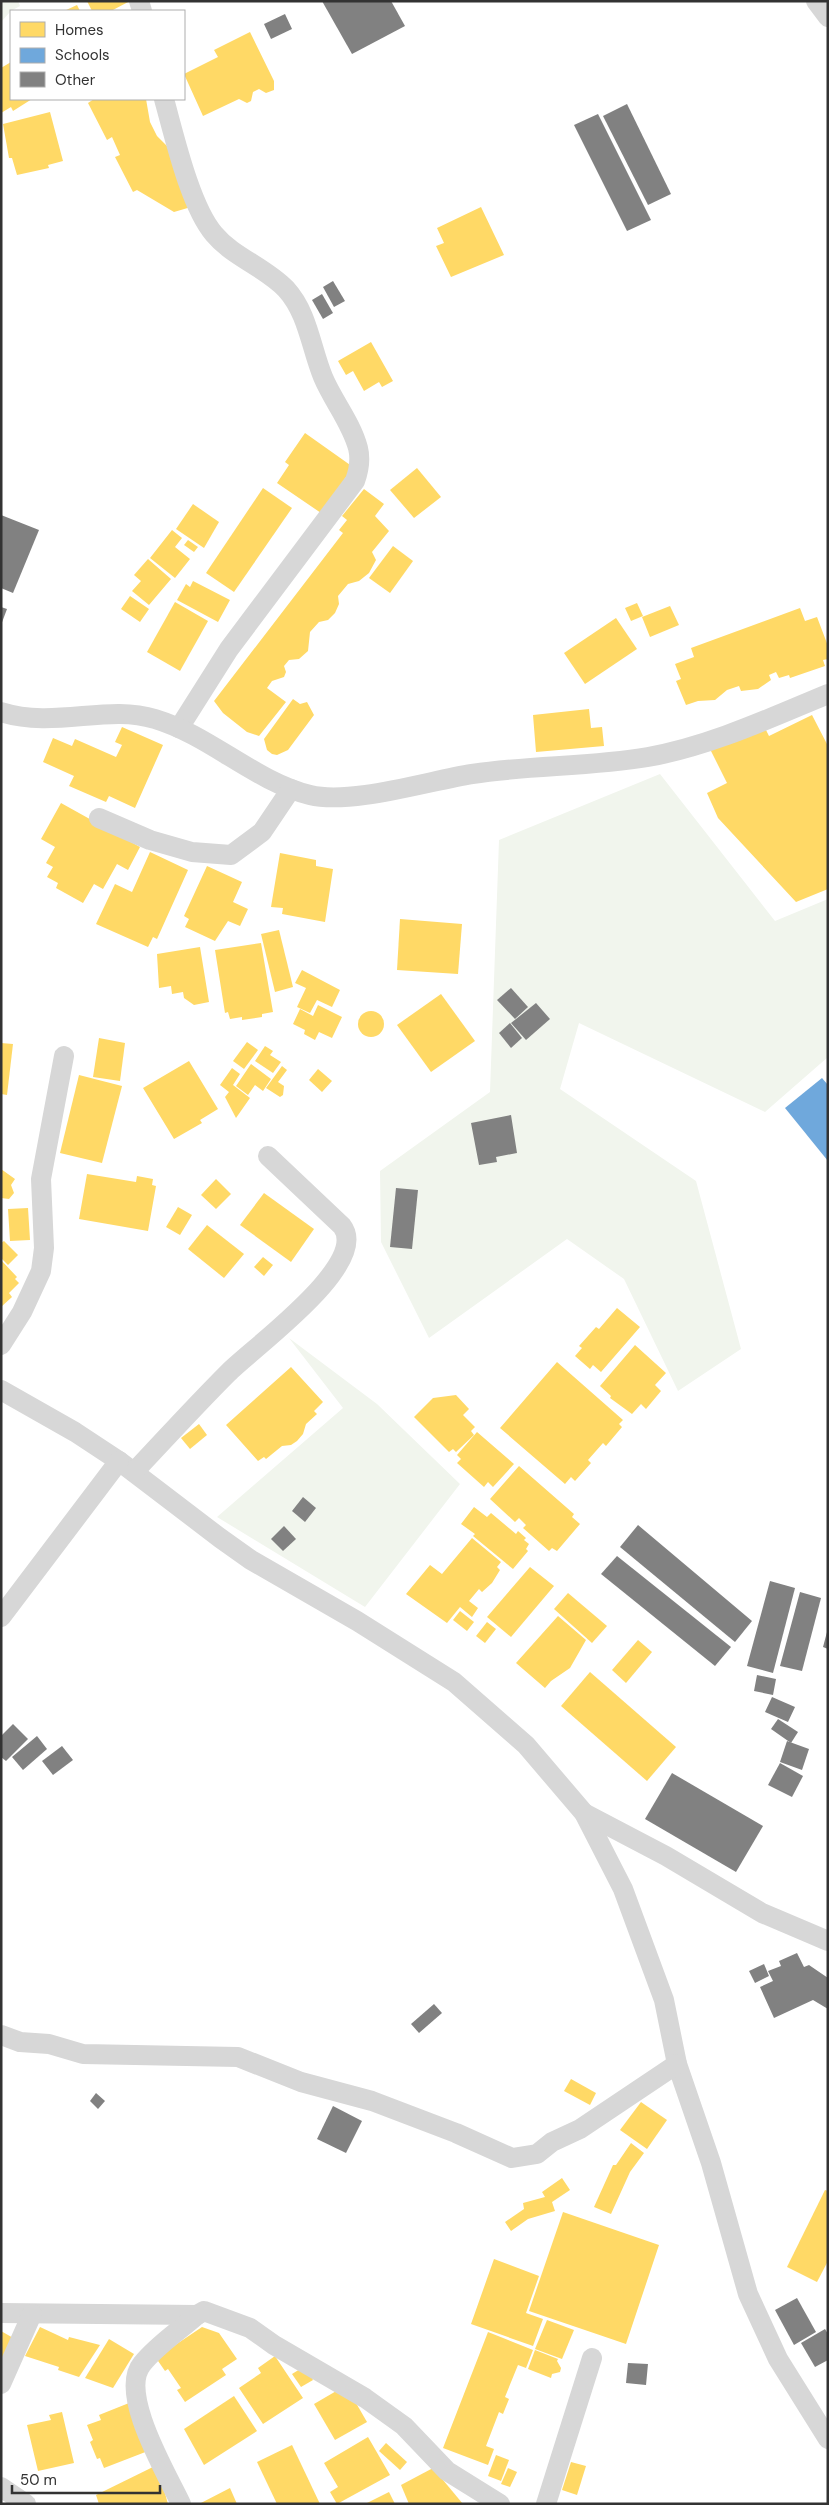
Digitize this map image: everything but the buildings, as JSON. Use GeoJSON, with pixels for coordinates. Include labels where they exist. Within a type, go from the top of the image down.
{"type":"FeatureCollection","features":[{"type":"Feature","properties":{"kind":"street"},"geometry":{"type":"LineString","coordinates":[[816,1],[828,17]]}},
{"type":"Feature","properties":{"kind":"street"},"geometry":{"type":"LineString","coordinates":[[164,100],[186,175],[203,217],[214,235],[234,251],[267,272],[288,291],[309,332],[322,375],[332,398],[353,430],[359,450],[360,467],[355,481],[229,649],[179,728]]}},
{"type":"Feature","properties":{"kind":"street"},"geometry":{"type":"LineString","coordinates":[[1,712],[43,720],[129,714],[155,718],[179,728],[291,789],[326,798],[350,796],[473,774],[648,757],[697,745],[828,694]]}},
{"type":"Feature","properties":{"kind":"street"},"geometry":{"type":"LineString","coordinates":[[99,818],[150,840],[192,852],[231,855],[262,832],[291,789]]}},
{"type":"Feature","properties":{"kind":"street"},"geometry":{"type":"LineString","coordinates":[[1,1345],[22,1312],[41,1271],[44,1248],[41,1179],[64,1056]]}},
{"type":"Feature","properties":{"kind":"street"},"geometry":{"type":"LineString","coordinates":[[1,1617],[126,1466],[314,1296],[328,1279],[347,1243],[348,1237],[342,1226],[268,1156]]}},
{"type":"Feature","properties":{"kind":"street"},"geometry":{"type":"LineString","coordinates":[[1,1390],[75,1432],[126,1466],[251,1560],[357,1621],[454,1682],[526,1745],[584,1814],[623,1890],[664,2000],[677,2064],[711,2163],[748,2294],[778,2359],[828,2439]]}},
{"type":"Feature","properties":{"kind":"street"},"geometry":{"type":"LineString","coordinates":[[584,1814],[666,1856],[762,1913],[828,1941]]}},
{"type":"Feature","properties":{"kind":"street"},"geometry":{"type":"LineString","coordinates":[[1,2035],[20,2042],[49,2044],[83,2054],[238,2057],[301,2082],[372,2101],[456,2133],[512,2158],[537,2154],[552,2142],[580,2129],[677,2064]]}},
{"type":"Feature","properties":{"kind":"street"},"geometry":{"type":"LineString","coordinates":[[181,2504],[141,2419],[135,2400],[135,2385],[140,2365],[204,2311],[213,2312],[250,2328],[274,2345],[366,2398],[404,2426],[447,2470],[500,2504]]}},
{"type":"Feature","properties":{"kind":"street"},"geometry":{"type":"LineString","coordinates":[[1,2312],[32,2314],[197,2315]]}},
{"type":"Feature","properties":{"kind":"street"},"geometry":{"type":"LineString","coordinates":[[1,2384],[32,2314]]}},
{"type":"Feature","properties":{"kind":"street"},"geometry":{"type":"LineString","coordinates":[[546,2504],[592,2358]]}},
{"type":"Feature","properties":{"kind":"street"},"geometry":{"type":"LineString","coordinates":[[1,2487],[26,2504]]}},
{"type":"Feature","properties":{"kind":"shaded area"},"geometry":{"type":"Polygon","coordinates":[[[1,1],[18,1],[20,6],[10,10],[1,22],[1,1]]]}},
{"type":"Feature","properties":{"kind":"shaded area"},"geometry":{"type":"Polygon","coordinates":[[[660,774],[775,921],[828,899],[828,1057],[765,1112],[579,1023],[560,1089],[696,1181],[741,1349],[678,1391],[624,1279],[567,1239],[429,1338],[381,1242],[380,1171],[490,1092],[499,840],[660,774]]]}},
{"type":"Feature","properties":{"kind":"shaded area"},"geometry":{"type":"Polygon","coordinates":[[[289,1338],[377,1404],[460,1484],[365,1607],[217,1517],[343,1408],[289,1338]]]}}]}
